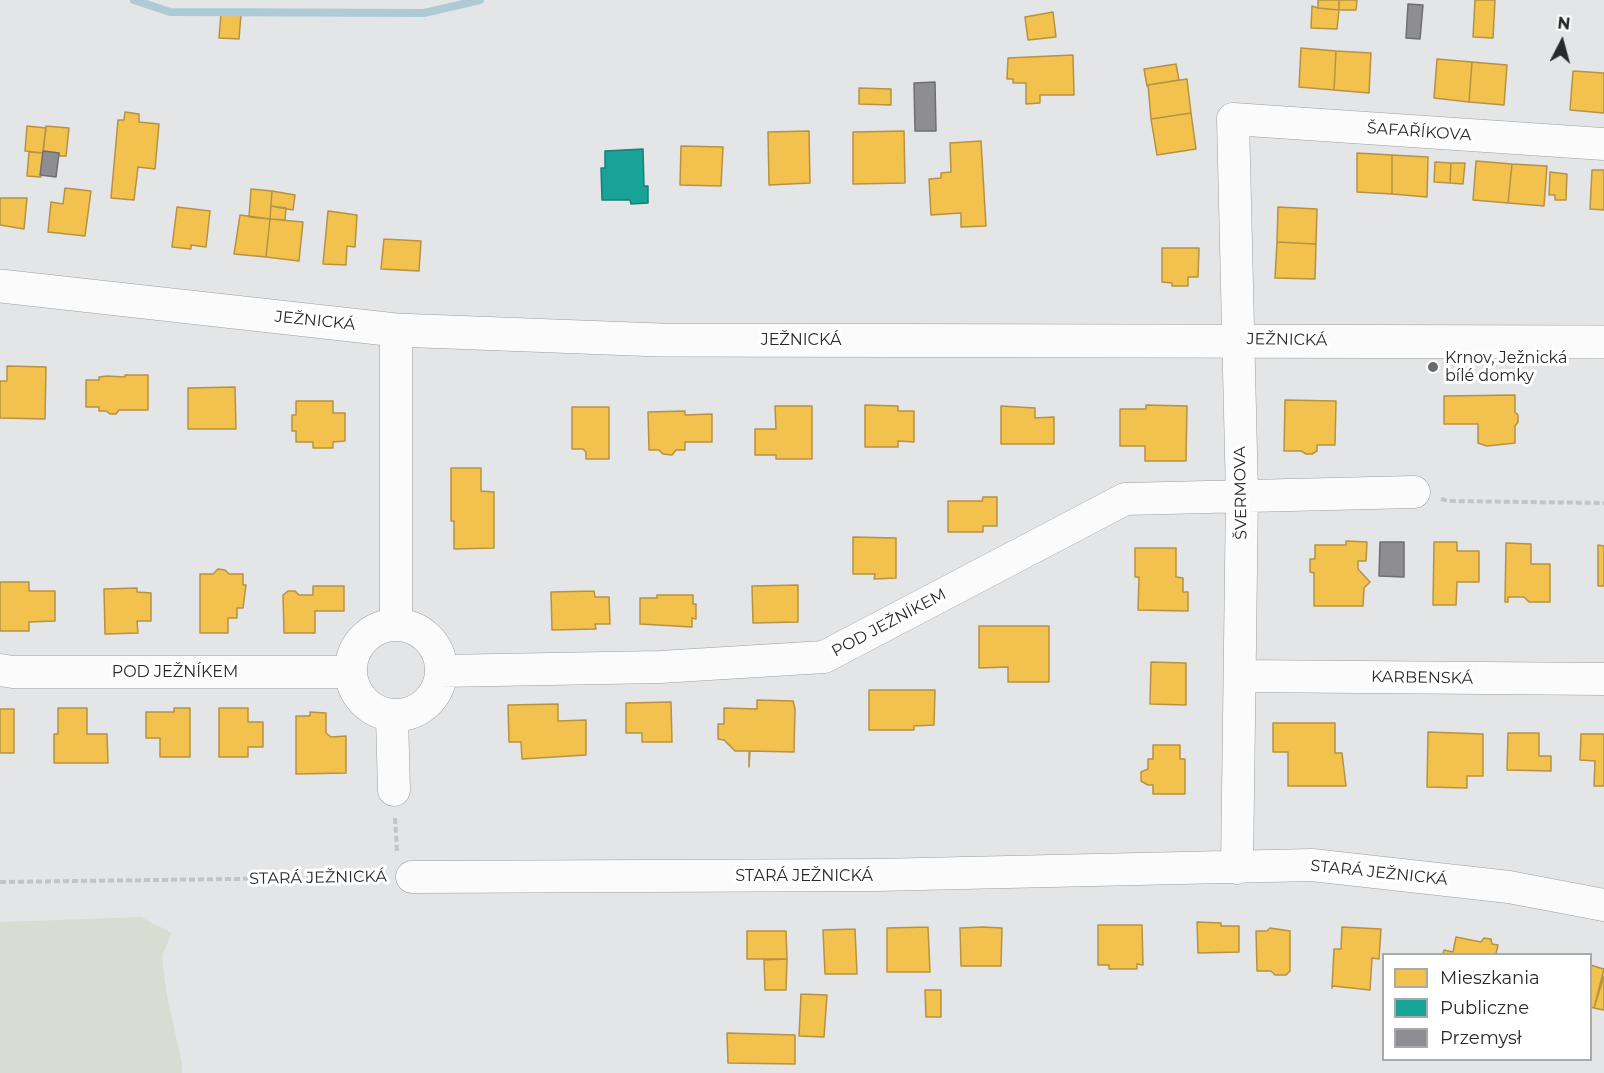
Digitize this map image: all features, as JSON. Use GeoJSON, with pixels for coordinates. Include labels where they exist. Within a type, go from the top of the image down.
{"type":"FeatureCollection","features":[{"type":"Feature","properties":{"kind":"street","name":"ŠAFAŘÍKOVA"},"geometry":{"type":"LineString","coordinates":[[1233,119],[1604,144]]}},
{"type":"Feature","properties":{"kind":"street","name":"ŠVERMOVA"},"geometry":{"type":"LineString","coordinates":[[1233,119],[1242,495],[1237,868]]}},
{"type":"Feature","properties":{"kind":"street","name":"JEŽNICKÁ"},"geometry":{"type":"LineString","coordinates":[[0,286],[396,330],[660,340],[1604,342]]}},
{"type":"Feature","properties":{"kind":"street"},"geometry":{"type":"LineString","coordinates":[[396,330],[396,624]]}},
{"type":"Feature","properties":{"kind":"street"},"geometry":{"type":"LineString","coordinates":[[1242,495],[1414,492]]}},
{"type":"Feature","properties":{"kind":"street","name":"POD JEŽNÍKEM"},"geometry":{"type":"LineString","coordinates":[[441,671],[660,667],[824,657],[1125,499],[1242,495]]}},
{"type":"Feature","properties":{"kind":"street"},"geometry":{"type":"LineString","coordinates":[[396,624],[419,631],[436,648],[441,671],[435,695],[416,711],[392,716],[371,709],[356,693],[350,672],[355,648],[372,631],[396,624]]}},
{"type":"Feature","properties":{"kind":"street","name":"POD JEŽNÍKEM"},"geometry":{"type":"LineString","coordinates":[[0,670],[13,672],[350,672]]}},
{"type":"Feature","properties":{"kind":"street","name":"KARBENSKÁ"},"geometry":{"type":"LineString","coordinates":[[1240,676],[1604,679]]}},
{"type":"Feature","properties":{"kind":"street"},"geometry":{"type":"LineString","coordinates":[[392,716],[394,790]]}},
{"type":"Feature","properties":{"kind":"street","name":"STARÁ JEŽNICKÁ"},"geometry":{"type":"LineString","coordinates":[[405,877],[866,876],[1237,868],[1312,864],[1509,887],[1604,905]]}},
{"type":"Feature","properties":{"kind":"path"},"geometry":{"type":"LineString","coordinates":[[1414,492],[1449,501],[1604,503]]}},
{"type":"Feature","properties":{"kind":"path"},"geometry":{"type":"LineString","coordinates":[[394,790],[405,877]]}},
{"type":"Feature","properties":{"kind":"path","name":"STARÁ JEŽNICKÁ"},"geometry":{"type":"LineString","coordinates":[[0,882],[405,877]]}},
{"type":"Feature","properties":{"kind":"shaded area"},"geometry":{"type":"Polygon","coordinates":[[[141,917],[172,933],[162,956],[166,991],[182,1073],[0,1073],[0,922],[141,917]]]}},
{"type":"Feature","properties":{"kind":"building: Mieszkania"},"geometry":{"type":"Polygon","coordinates":[[[1318,0],[1339,0],[1339,10],[1318,8],[1318,0]]]}},
{"type":"Feature","properties":{"kind":"building: Mieszkania"},"geometry":{"type":"Polygon","coordinates":[[[1339,0],[1357,0],[1356,10],[1339,10],[1339,0]]]}},
{"type":"Feature","properties":{"kind":"building: Mieszkania"},"geometry":{"type":"Polygon","coordinates":[[[1475,0],[1495,0],[1493,38],[1473,37],[1475,0]]]}},
{"type":"Feature","properties":{"kind":"building: Mieszkania"},"geometry":{"type":"Polygon","coordinates":[[[1312,6],[1339,10],[1337,29],[1311,28],[1312,6]]]}},
{"type":"Feature","properties":{"kind":"building: Mieszkania"},"geometry":{"type":"Polygon","coordinates":[[[1053,12],[1056,37],[1028,40],[1025,17],[1053,12]]]}},
{"type":"Feature","properties":{"kind":"building: Mieszkania"},"geometry":{"type":"Polygon","coordinates":[[[221,13],[241,14],[239,39],[219,38],[221,13]]]}},
{"type":"Feature","properties":{"kind":"building: Mieszkania"},"geometry":{"type":"Polygon","coordinates":[[[1301,48],[1336,51],[1334,90],[1299,87],[1301,48]]]}},
{"type":"Feature","properties":{"kind":"building: Mieszkania"},"geometry":{"type":"Polygon","coordinates":[[[1336,51],[1371,53],[1369,93],[1334,90],[1336,51]]]}},
{"type":"Feature","properties":{"kind":"building: Mieszkania"},"geometry":{"type":"Polygon","coordinates":[[[1073,55],[1074,95],[1040,95],[1040,103],[1026,104],[1026,83],[1013,83],[1013,79],[1007,79],[1008,58],[1073,55]]]}},
{"type":"Feature","properties":{"kind":"building: Mieszkania"},"geometry":{"type":"Polygon","coordinates":[[[1437,59],[1472,62],[1469,102],[1434,98],[1437,59]]]}},
{"type":"Feature","properties":{"kind":"building: Mieszkania"},"geometry":{"type":"Polygon","coordinates":[[[1472,62],[1507,65],[1504,105],[1469,102],[1472,62]]]}},
{"type":"Feature","properties":{"kind":"building: Mieszkania"},"geometry":{"type":"Polygon","coordinates":[[[1176,64],[1179,80],[1147,86],[1144,69],[1176,64]]]}},
{"type":"Feature","properties":{"kind":"building: Mieszkania"},"geometry":{"type":"Polygon","coordinates":[[[1573,71],[1604,73],[1604,113],[1570,110],[1573,71]]]}},
{"type":"Feature","properties":{"kind":"building: Mieszkania"},"geometry":{"type":"Polygon","coordinates":[[[1187,79],[1191,113],[1151,119],[1148,85],[1187,79]]]}},
{"type":"Feature","properties":{"kind":"building: Mieszkania"},"geometry":{"type":"Polygon","coordinates":[[[859,88],[891,89],[891,105],[859,104],[859,88]]]}},
{"type":"Feature","properties":{"kind":"building: Mieszkania"},"geometry":{"type":"Polygon","coordinates":[[[125,112],[139,114],[139,122],[159,124],[155,169],[138,167],[134,200],[111,198],[118,120],[124,120],[125,112]]]}},
{"type":"Feature","properties":{"kind":"building: Mieszkania"},"geometry":{"type":"Polygon","coordinates":[[[1191,113],[1196,149],[1157,155],[1151,119],[1191,113]]]}},
{"type":"Feature","properties":{"kind":"building: Mieszkania"},"geometry":{"type":"Polygon","coordinates":[[[27,126],[46,128],[43,153],[25,151],[27,126]]]}},
{"type":"Feature","properties":{"kind":"building: Mieszkania"},"geometry":{"type":"Polygon","coordinates":[[[46,126],[69,128],[66,156],[43,151],[46,126]]]}},
{"type":"Feature","properties":{"kind":"building: Mieszkania"},"geometry":{"type":"Polygon","coordinates":[[[809,131],[810,183],[769,185],[768,132],[809,131]]]}},
{"type":"Feature","properties":{"kind":"building: Mieszkania"},"geometry":{"type":"Polygon","coordinates":[[[904,131],[905,183],[853,184],[853,132],[904,131]]]}},
{"type":"Feature","properties":{"kind":"building: Mieszkania"},"geometry":{"type":"Polygon","coordinates":[[[981,141],[986,226],[961,227],[961,213],[931,215],[929,179],[941,178],[941,173],[951,172],[950,143],[981,141]]]}},
{"type":"Feature","properties":{"kind":"building: Mieszkania"},"geometry":{"type":"Polygon","coordinates":[[[681,146],[723,147],[721,186],[680,185],[681,146]]]}},
{"type":"Feature","properties":{"kind":"building: Mieszkania"},"geometry":{"type":"Polygon","coordinates":[[[29,152],[43,153],[41,177],[27,176],[29,152]]]}},
{"type":"Feature","properties":{"kind":"building: Mieszkania"},"geometry":{"type":"Polygon","coordinates":[[[1357,153],[1392,155],[1392,194],[1357,192],[1357,153]]]}},
{"type":"Feature","properties":{"kind":"building: Mieszkania"},"geometry":{"type":"Polygon","coordinates":[[[1392,155],[1428,157],[1427,197],[1392,194],[1392,155]]]}},
{"type":"Feature","properties":{"kind":"building: Mieszkania"},"geometry":{"type":"Polygon","coordinates":[[[1476,161],[1512,164],[1508,203],[1473,200],[1476,161]]]}},
{"type":"Feature","properties":{"kind":"building: Mieszkania"},"geometry":{"type":"Polygon","coordinates":[[[1435,162],[1451,163],[1450,183],[1434,182],[1435,162]]]}},
{"type":"Feature","properties":{"kind":"building: Mieszkania"},"geometry":{"type":"Polygon","coordinates":[[[1451,163],[1465,163],[1463,184],[1450,183],[1451,163]]]}},
{"type":"Feature","properties":{"kind":"building: Mieszkania"},"geometry":{"type":"Polygon","coordinates":[[[1512,164],[1547,166],[1544,206],[1508,203],[1512,164]]]}},
{"type":"Feature","properties":{"kind":"building: Mieszkania"},"geometry":{"type":"Polygon","coordinates":[[[1592,170],[1604,170],[1604,210],[1590,209],[1592,170]]]}},
{"type":"Feature","properties":{"kind":"building: Mieszkania"},"geometry":{"type":"Polygon","coordinates":[[[1550,172],[1567,174],[1566,200],[1555,200],[1555,195],[1549,195],[1550,172]]]}},
{"type":"Feature","properties":{"kind":"building: Mieszkania"},"geometry":{"type":"Polygon","coordinates":[[[65,188],[91,191],[85,236],[48,232],[51,202],[63,204],[65,188]]]}},
{"type":"Feature","properties":{"kind":"building: Mieszkania"},"geometry":{"type":"Polygon","coordinates":[[[251,189],[272,191],[270,219],[249,217],[251,189]]]}},
{"type":"Feature","properties":{"kind":"building: Mieszkania"},"geometry":{"type":"Polygon","coordinates":[[[272,191],[295,195],[293,210],[271,206],[272,191]]]}},
{"type":"Feature","properties":{"kind":"building: Mieszkania"},"geometry":{"type":"Polygon","coordinates":[[[0,198],[27,198],[24,229],[0,225],[0,198]]]}},
{"type":"Feature","properties":{"kind":"building: Mieszkania"},"geometry":{"type":"Polygon","coordinates":[[[271,206],[286,208],[285,220],[270,219],[271,206]]]}},
{"type":"Feature","properties":{"kind":"building: Mieszkania"},"geometry":{"type":"Polygon","coordinates":[[[177,207],[210,211],[206,247],[191,245],[191,249],[172,247],[177,207]]]}},
{"type":"Feature","properties":{"kind":"building: Mieszkania"},"geometry":{"type":"Polygon","coordinates":[[[1278,207],[1317,209],[1316,244],[1277,242],[1278,207]]]}},
{"type":"Feature","properties":{"kind":"building: Mieszkania"},"geometry":{"type":"Polygon","coordinates":[[[328,211],[357,215],[355,247],[347,246],[346,265],[323,264],[328,211]]]}},
{"type":"Feature","properties":{"kind":"building: Mieszkania"},"geometry":{"type":"Polygon","coordinates":[[[240,215],[270,219],[266,257],[234,254],[240,215]]]}},
{"type":"Feature","properties":{"kind":"building: Mieszkania"},"geometry":{"type":"Polygon","coordinates":[[[270,219],[303,222],[299,261],[266,257],[270,219]]]}},
{"type":"Feature","properties":{"kind":"building: Mieszkania"},"geometry":{"type":"Polygon","coordinates":[[[384,239],[421,241],[419,271],[381,269],[384,239]]]}},
{"type":"Feature","properties":{"kind":"building: Mieszkania"},"geometry":{"type":"Polygon","coordinates":[[[1277,242],[1316,244],[1315,279],[1275,278],[1277,242]]]}},
{"type":"Feature","properties":{"kind":"building: Mieszkania"},"geometry":{"type":"Polygon","coordinates":[[[1162,248],[1199,248],[1198,277],[1188,277],[1188,286],[1172,286],[1172,283],[1162,282],[1162,248]]]}},
{"type":"Feature","properties":{"kind":"building: Mieszkania"},"geometry":{"type":"Polygon","coordinates":[[[7,366],[46,367],[45,419],[0,418],[0,381],[7,381],[7,366]]]}},
{"type":"Feature","properties":{"kind":"building: Mieszkania"},"geometry":{"type":"Polygon","coordinates":[[[125,375],[148,375],[148,410],[119,410],[116,414],[110,414],[106,411],[99,411],[99,407],[86,407],[86,380],[99,380],[99,377],[107,376],[125,377],[125,375]]]}},
{"type":"Feature","properties":{"kind":"building: Mieszkania"},"geometry":{"type":"Polygon","coordinates":[[[235,387],[236,429],[188,429],[188,388],[235,387]]]}},
{"type":"Feature","properties":{"kind":"building: Mieszkania"},"geometry":{"type":"Polygon","coordinates":[[[1515,395],[1515,412],[1518,415],[1518,422],[1515,426],[1515,443],[1487,446],[1478,443],[1478,424],[1444,424],[1444,396],[1515,395]]]}},
{"type":"Feature","properties":{"kind":"building: Mieszkania"},"geometry":{"type":"Polygon","coordinates":[[[1285,400],[1336,401],[1335,445],[1317,445],[1317,451],[1312,454],[1301,451],[1284,451],[1285,400]]]}},
{"type":"Feature","properties":{"kind":"building: Mieszkania"},"geometry":{"type":"Polygon","coordinates":[[[296,401],[333,401],[333,413],[345,413],[345,441],[333,442],[333,448],[313,448],[313,442],[296,442],[296,431],[292,431],[292,415],[296,415],[296,401]]]}},
{"type":"Feature","properties":{"kind":"building: Mieszkania"},"geometry":{"type":"Polygon","coordinates":[[[865,405],[898,406],[898,411],[914,411],[914,442],[898,441],[898,447],[865,447],[865,405]]]}},
{"type":"Feature","properties":{"kind":"building: Mieszkania"},"geometry":{"type":"Polygon","coordinates":[[[1146,405],[1187,406],[1186,461],[1145,461],[1145,446],[1120,446],[1120,409],[1146,409],[1146,405]]]}},
{"type":"Feature","properties":{"kind":"building: Mieszkania"},"geometry":{"type":"Polygon","coordinates":[[[775,406],[812,406],[812,459],[776,459],[776,455],[755,455],[755,429],[776,429],[775,406]]]}},
{"type":"Feature","properties":{"kind":"building: Mieszkania"},"geometry":{"type":"Polygon","coordinates":[[[1001,406],[1035,408],[1035,418],[1054,417],[1054,444],[1001,444],[1001,406]]]}},
{"type":"Feature","properties":{"kind":"building: Mieszkania"},"geometry":{"type":"Polygon","coordinates":[[[572,407],[609,407],[609,459],[586,459],[586,452],[583,449],[572,449],[572,407]]]}},
{"type":"Feature","properties":{"kind":"building: Mieszkania"},"geometry":{"type":"Polygon","coordinates":[[[685,411],[685,415],[712,414],[712,442],[685,442],[685,450],[676,450],[672,455],[663,454],[659,450],[649,450],[648,412],[685,411]]]}},
{"type":"Feature","properties":{"kind":"building: Mieszkania"},"geometry":{"type":"Polygon","coordinates":[[[451,468],[481,468],[481,491],[494,492],[494,548],[454,549],[454,521],[451,521],[451,468]]]}},
{"type":"Feature","properties":{"kind":"building: Mieszkania"},"geometry":{"type":"Polygon","coordinates":[[[983,497],[997,497],[997,526],[983,526],[983,532],[948,532],[948,501],[982,501],[983,497]]]}},
{"type":"Feature","properties":{"kind":"building: Mieszkania"},"geometry":{"type":"Polygon","coordinates":[[[853,537],[896,538],[896,578],[874,579],[875,574],[853,574],[853,537]]]}},
{"type":"Feature","properties":{"kind":"building: Mieszkania"},"geometry":{"type":"Polygon","coordinates":[[[1346,541],[1367,542],[1366,561],[1358,561],[1358,569],[1370,582],[1364,588],[1363,606],[1314,606],[1314,573],[1310,572],[1310,559],[1315,559],[1315,545],[1346,545],[1346,541]]]}},
{"type":"Feature","properties":{"kind":"building: Mieszkania"},"geometry":{"type":"Polygon","coordinates":[[[1434,542],[1457,542],[1457,551],[1479,551],[1479,582],[1457,582],[1456,605],[1433,605],[1434,542]]]}},
{"type":"Feature","properties":{"kind":"building: Mieszkania"},"geometry":{"type":"Polygon","coordinates":[[[1506,543],[1531,544],[1531,564],[1550,564],[1550,602],[1529,602],[1524,597],[1508,597],[1508,602],[1505,602],[1506,543]]]}},
{"type":"Feature","properties":{"kind":"building: Mieszkania"},"geometry":{"type":"Polygon","coordinates":[[[1598,545],[1604,546],[1604,586],[1598,586],[1598,545]]]}},
{"type":"Feature","properties":{"kind":"building: Mieszkania"},"geometry":{"type":"Polygon","coordinates":[[[1135,548],[1176,548],[1176,577],[1183,578],[1183,592],[1188,592],[1188,611],[1138,610],[1139,577],[1135,577],[1135,548]]]}},
{"type":"Feature","properties":{"kind":"building: Mieszkania"},"geometry":{"type":"Polygon","coordinates":[[[218,569],[225,570],[229,574],[243,574],[243,585],[246,585],[243,608],[237,608],[237,618],[228,618],[228,633],[200,633],[200,574],[213,574],[218,569]]]}},
{"type":"Feature","properties":{"kind":"building: Mieszkania"},"geometry":{"type":"Polygon","coordinates":[[[0,582],[29,582],[29,591],[55,591],[55,621],[29,622],[29,631],[0,631],[0,582]]]}},
{"type":"Feature","properties":{"kind":"building: Mieszkania"},"geometry":{"type":"Polygon","coordinates":[[[798,585],[798,622],[753,623],[752,586],[798,585]]]}},
{"type":"Feature","properties":{"kind":"building: Mieszkania"},"geometry":{"type":"Polygon","coordinates":[[[313,586],[344,586],[344,611],[315,611],[315,633],[284,633],[283,595],[288,591],[295,591],[299,595],[313,595],[313,586]]]}},
{"type":"Feature","properties":{"kind":"building: Mieszkania"},"geometry":{"type":"Polygon","coordinates":[[[137,588],[137,592],[151,593],[151,621],[137,621],[138,633],[105,634],[104,589],[137,588]]]}},
{"type":"Feature","properties":{"kind":"building: Mieszkania"},"geometry":{"type":"Polygon","coordinates":[[[594,591],[595,597],[609,597],[610,624],[595,624],[596,629],[552,630],[551,592],[594,591]]]}},
{"type":"Feature","properties":{"kind":"building: Mieszkania"},"geometry":{"type":"Polygon","coordinates":[[[657,595],[693,595],[693,604],[696,604],[696,619],[692,618],[692,627],[640,624],[640,598],[657,598],[657,595]]]}},
{"type":"Feature","properties":{"kind":"building: Mieszkania"},"geometry":{"type":"Polygon","coordinates":[[[979,626],[1049,626],[1049,682],[1008,682],[1008,667],[979,668],[979,626]]]}},
{"type":"Feature","properties":{"kind":"building: Mieszkania"},"geometry":{"type":"Polygon","coordinates":[[[1151,662],[1186,663],[1186,705],[1150,704],[1151,662]]]}},
{"type":"Feature","properties":{"kind":"building: Mieszkania"},"geometry":{"type":"Polygon","coordinates":[[[869,690],[935,690],[934,725],[914,726],[914,730],[869,730],[869,690]]]}},
{"type":"Feature","properties":{"kind":"building: Mieszkania"},"geometry":{"type":"Polygon","coordinates":[[[757,700],[793,701],[795,709],[794,752],[750,751],[749,767],[749,751],[735,751],[724,740],[718,739],[718,724],[724,724],[724,708],[757,709],[757,700]]]}},
{"type":"Feature","properties":{"kind":"building: Mieszkania"},"geometry":{"type":"Polygon","coordinates":[[[671,702],[672,742],[642,742],[642,733],[626,733],[626,703],[671,702]]]}},
{"type":"Feature","properties":{"kind":"building: Mieszkania"},"geometry":{"type":"Polygon","coordinates":[[[558,704],[558,721],[586,720],[586,755],[522,759],[521,742],[509,742],[508,705],[558,704]]]}},
{"type":"Feature","properties":{"kind":"building: Mieszkania"},"geometry":{"type":"Polygon","coordinates":[[[58,708],[87,708],[87,734],[107,734],[108,763],[54,763],[54,734],[58,734],[58,708]]]}},
{"type":"Feature","properties":{"kind":"building: Mieszkania"},"geometry":{"type":"Polygon","coordinates":[[[174,708],[190,708],[190,757],[160,757],[160,738],[146,738],[146,712],[174,712],[174,708]]]}},
{"type":"Feature","properties":{"kind":"building: Mieszkania"},"geometry":{"type":"Polygon","coordinates":[[[219,708],[248,708],[248,722],[263,722],[263,747],[248,747],[248,757],[219,757],[219,708]]]}},
{"type":"Feature","properties":{"kind":"building: Mieszkania"},"geometry":{"type":"Polygon","coordinates":[[[0,709],[14,709],[14,753],[0,753],[0,709]]]}},
{"type":"Feature","properties":{"kind":"building: Mieszkania"},"geometry":{"type":"Polygon","coordinates":[[[310,712],[326,713],[326,733],[331,737],[346,736],[346,773],[296,774],[296,716],[310,716],[310,712]]]}},
{"type":"Feature","properties":{"kind":"building: Mieszkania"},"geometry":{"type":"Polygon","coordinates":[[[1273,723],[1335,723],[1335,753],[1342,753],[1346,786],[1288,786],[1288,752],[1273,752],[1273,723]]]}},
{"type":"Feature","properties":{"kind":"building: Mieszkania"},"geometry":{"type":"Polygon","coordinates":[[[1428,732],[1483,734],[1483,776],[1467,776],[1467,788],[1427,787],[1428,732]]]}},
{"type":"Feature","properties":{"kind":"building: Mieszkania"},"geometry":{"type":"Polygon","coordinates":[[[1508,733],[1539,733],[1539,756],[1551,756],[1551,771],[1507,770],[1508,733]]]}},
{"type":"Feature","properties":{"kind":"building: Mieszkania"},"geometry":{"type":"Polygon","coordinates":[[[1581,734],[1604,734],[1604,786],[1594,786],[1595,761],[1580,760],[1581,734]]]}},
{"type":"Feature","properties":{"kind":"building: Mieszkania"},"geometry":{"type":"Polygon","coordinates":[[[1153,745],[1180,745],[1180,759],[1185,759],[1185,794],[1153,794],[1153,785],[1141,781],[1141,772],[1148,769],[1148,759],[1153,759],[1153,745]]]}},
{"type":"Feature","properties":{"kind":"building: Mieszkania"},"geometry":{"type":"Polygon","coordinates":[[[1197,922],[1239,926],[1239,952],[1198,953],[1197,922]]]}},
{"type":"Feature","properties":{"kind":"building: Mieszkania"},"geometry":{"type":"Polygon","coordinates":[[[1098,925],[1142,925],[1143,965],[1137,964],[1137,969],[1109,969],[1109,965],[1098,965],[1098,925]]]}},
{"type":"Feature","properties":{"kind":"building: Mieszkania"},"geometry":{"type":"Polygon","coordinates":[[[928,927],[930,972],[887,972],[887,928],[928,927]]]}},
{"type":"Feature","properties":{"kind":"building: Mieszkania"},"geometry":{"type":"Polygon","coordinates":[[[1342,927],[1381,929],[1379,959],[1372,958],[1370,990],[1333,986],[1332,988],[1334,949],[1341,949],[1342,927]]]}},
{"type":"Feature","properties":{"kind":"building: Mieszkania"},"geometry":{"type":"Polygon","coordinates":[[[960,928],[1002,928],[1001,966],[961,966],[960,928]]]}},
{"type":"Feature","properties":{"kind":"building: Mieszkania"},"geometry":{"type":"Polygon","coordinates":[[[1270,928],[1290,931],[1290,971],[1286,975],[1275,975],[1271,971],[1257,971],[1256,931],[1267,931],[1270,928]]]}},
{"type":"Feature","properties":{"kind":"building: Mieszkania"},"geometry":{"type":"Polygon","coordinates":[[[855,929],[857,974],[825,974],[823,930],[855,929]]]}},
{"type":"Feature","properties":{"kind":"building: Mieszkania"},"geometry":{"type":"Polygon","coordinates":[[[747,931],[786,931],[787,959],[747,959],[747,931]]]}},
{"type":"Feature","properties":{"kind":"building: Mieszkania"},"geometry":{"type":"Polygon","coordinates":[[[1456,937],[1481,942],[1484,938],[1491,939],[1492,944],[1498,945],[1496,953],[1443,953],[1444,950],[1453,952],[1456,937]]]}},
{"type":"Feature","properties":{"kind":"building: Mieszkania"},"geometry":{"type":"Polygon","coordinates":[[[787,959],[786,990],[765,990],[764,960],[787,959]]]}},
{"type":"Feature","properties":{"kind":"building: Mieszkania"},"geometry":{"type":"Polygon","coordinates":[[[1592,966],[1604,969],[1594,1008],[1592,1008],[1592,966]]]}},
{"type":"Feature","properties":{"kind":"building: Mieszkania"},"geometry":{"type":"Polygon","coordinates":[[[1604,976],[1604,1010],[1594,1008],[1604,976]]]}},
{"type":"Feature","properties":{"kind":"building: Mieszkania"},"geometry":{"type":"Polygon","coordinates":[[[925,990],[941,990],[941,1017],[926,1017],[925,990]]]}},
{"type":"Feature","properties":{"kind":"building: Mieszkania"},"geometry":{"type":"Polygon","coordinates":[[[801,994],[827,995],[824,1037],[799,1036],[801,994]]]}},
{"type":"Feature","properties":{"kind":"building: Mieszkania"},"geometry":{"type":"Polygon","coordinates":[[[727,1033],[795,1035],[795,1064],[728,1063],[727,1033]]]}},
{"type":"Feature","properties":{"kind":"building: Publiczne"},"geometry":{"type":"Polygon","coordinates":[[[643,149],[644,186],[648,186],[648,203],[631,204],[630,200],[602,200],[601,168],[605,168],[605,151],[643,149]]]}},
{"type":"Feature","properties":{"kind":"building: Przemysł"},"geometry":{"type":"Polygon","coordinates":[[[1408,4],[1423,5],[1420,39],[1406,38],[1408,4]]]}},
{"type":"Feature","properties":{"kind":"building: Przemysł"},"geometry":{"type":"Polygon","coordinates":[[[935,82],[936,131],[915,131],[914,83],[935,82]]]}},
{"type":"Feature","properties":{"kind":"building: Przemysł"},"geometry":{"type":"Polygon","coordinates":[[[43,151],[59,153],[56,177],[40,175],[43,151]]]}},
{"type":"Feature","properties":{"kind":"building: Przemysł"},"geometry":{"type":"Polygon","coordinates":[[[1380,542],[1404,542],[1404,577],[1379,576],[1380,542]]]}},
{"type":"Feature","properties":{"kind":"waterway"},"geometry":{"type":"LineString","coordinates":[[134,0],[170,12],[424,13],[480,0]]}},
{"type":"Feature","properties":{"kind":"place","name":"Krnov, Ježnická bílé domky"},"geometry":{"type":"Point","coordinates":[1433,367]}}]}
